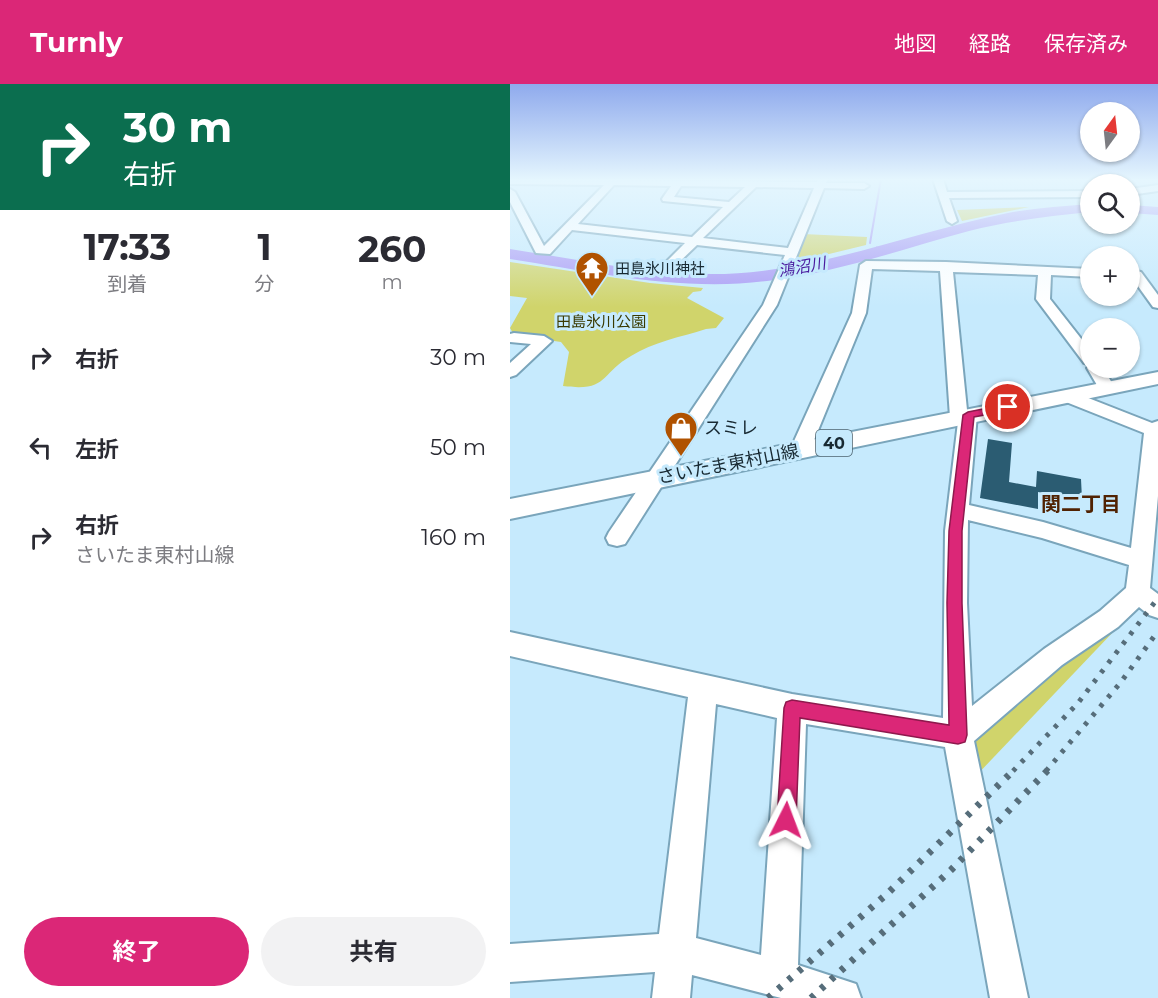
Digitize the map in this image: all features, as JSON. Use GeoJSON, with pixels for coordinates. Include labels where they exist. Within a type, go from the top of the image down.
{"type":"FeatureCollection","features":[{"type":"Feature","properties":{"kind":"main road","name":"さいたま東村山線"},"geometry":{"type":"LineString","coordinates":[[510,508],[1066,396],[1101,378]]}},
{"type":"Feature","properties":{"kind":"main road","name":"さいたま東村山線"},"geometry":{"type":"LineString","coordinates":[[1140,378],[1158,378]]}},
{"type":"Feature","properties":{"kind":"street"},"geometry":{"type":"LineString","coordinates":[[527,222],[543,250],[576,222]]}},
{"type":"Feature","properties":{"kind":"street"},"geometry":{"type":"LineString","coordinates":[[669,265],[714,222]]}},
{"type":"Feature","properties":{"kind":"street"},"geometry":{"type":"LineString","coordinates":[[616,538],[767,310],[805,222]]}},
{"type":"Feature","properties":{"kind":"street"},"geometry":{"type":"LineString","coordinates":[[571,227],[792,252]]}},
{"type":"Feature","properties":{"kind":"street"},"geometry":{"type":"LineString","coordinates":[[801,450],[859,313],[866,265],[1080,273]]}},
{"type":"Feature","properties":{"kind":"street"},"geometry":{"type":"LineString","coordinates":[[946,267],[963,416],[954,603],[958,735],[1009,998]]}},
{"type":"Feature","properties":{"kind":"street"},"geometry":{"type":"LineString","coordinates":[[1045,272],[1043,299],[1080,347]]}},
{"type":"Feature","properties":{"kind":"street"},"geometry":{"type":"LineString","coordinates":[[1140,275],[1158,276]]}},
{"type":"Feature","properties":{"kind":"street"},"geometry":{"type":"LineString","coordinates":[[1140,283],[1158,304]]}},
{"type":"Feature","properties":{"kind":"street"},"geometry":{"type":"LineString","coordinates":[[510,372],[544,341],[514,338]]}},
{"type":"Feature","properties":{"kind":"street"},"geometry":{"type":"LineString","coordinates":[[510,644],[792,708],[958,735],[1053,657],[1109,620],[1148,600],[1141,560],[1157,430],[1066,396]]}},
{"type":"Feature","properties":{"kind":"street"},"geometry":{"type":"LineString","coordinates":[[958,510],[1043,530],[1141,560]]}},
{"type":"Feature","properties":{"kind":"street"},"geometry":{"type":"LineString","coordinates":[[671,998],[703,688]]}},
{"type":"Feature","properties":{"kind":"street"},"geometry":{"type":"LineString","coordinates":[[778,978],[792,708]]}},
{"type":"Feature","properties":{"kind":"street"},"geometry":{"type":"LineString","coordinates":[[510,963],[675,952],[778,978],[842,998]]}},
{"type":"Feature","properties":{"kind":"green space"},"geometry":{"type":"Polygon","coordinates":[[[803,234],[867,237],[866,245],[792,263],[803,234]]]}},
{"type":"Feature","properties":{"kind":"green space","name":"田島氷川公園"},"geometry":{"type":"Polygon","coordinates":[[[510,262],[650,283],[703,288],[701,291],[693,292],[687,298],[724,318],[716,328],[667,340],[640,351],[621,363],[596,384],[578,387],[563,386],[569,352],[561,342],[514,335],[510,328],[527,298],[510,296],[510,262]]]}},
{"type":"Feature","properties":{"kind":"green space"},"geometry":{"type":"Polygon","coordinates":[[[1109,626],[1115,630],[973,779],[963,738],[1109,626]]]}},
{"type":"Feature","properties":{"kind":"building"},"geometry":{"type":"Polygon","coordinates":[[[988,439],[1012,443],[1009,482],[1036,487],[1037,471],[1081,479],[1082,499],[1038,492],[1038,509],[980,498],[988,439]]]}},
{"type":"Feature","properties":{"kind":"waterway"},"geometry":{"type":"LineString","coordinates":[[870,243],[874,222]]}},
{"type":"Feature","properties":{"kind":"waterway","name":"鴻沼川"},"geometry":{"type":"LineString","coordinates":[[510,254],[638,274],[735,279],[808,269],[992,222]]}},
{"type":"Feature","properties":{"kind":"waterway","name":"鴻沼川"},"geometry":{"type":"LineString","coordinates":[[876,252],[877,248]]}},
{"type":"Feature","properties":{"kind":"railway"},"geometry":{"type":"LineString","coordinates":[[1013,771],[1078,703],[1158,598]]}},
{"type":"Feature","properties":{"kind":"railway"},"geometry":{"type":"LineString","coordinates":[[1046,771],[1121,682],[1158,631]]}},
{"type":"Feature","properties":{"kind":"railway"},"geometry":{"type":"LineString","coordinates":[[811,998],[951,870],[1048,770]]}},
{"type":"Feature","properties":{"kind":"railway"},"geometry":{"type":"LineString","coordinates":[[768,998],[888,893],[1013,771]]}},
{"type":"Feature","properties":{"kind":"place","name":"田島氷川神社"},"geometry":{"type":"Point","coordinates":[592,297]}},
{"type":"Feature","properties":{"kind":"place","name":"スミレ"},"geometry":{"type":"Point","coordinates":[681,457]}},
{"type":"Feature","properties":{"kind":"district","name":"関二丁目"},"geometry":{"type":"Point","coordinates":[1081,504]}},
{"type":"Feature","properties":{"kind":"route"},"geometry":{"type":"LineString","coordinates":[[786,820],[792,708],[958,735],[954,603],[956,531],[968,415],[1008,407]]}}]}
